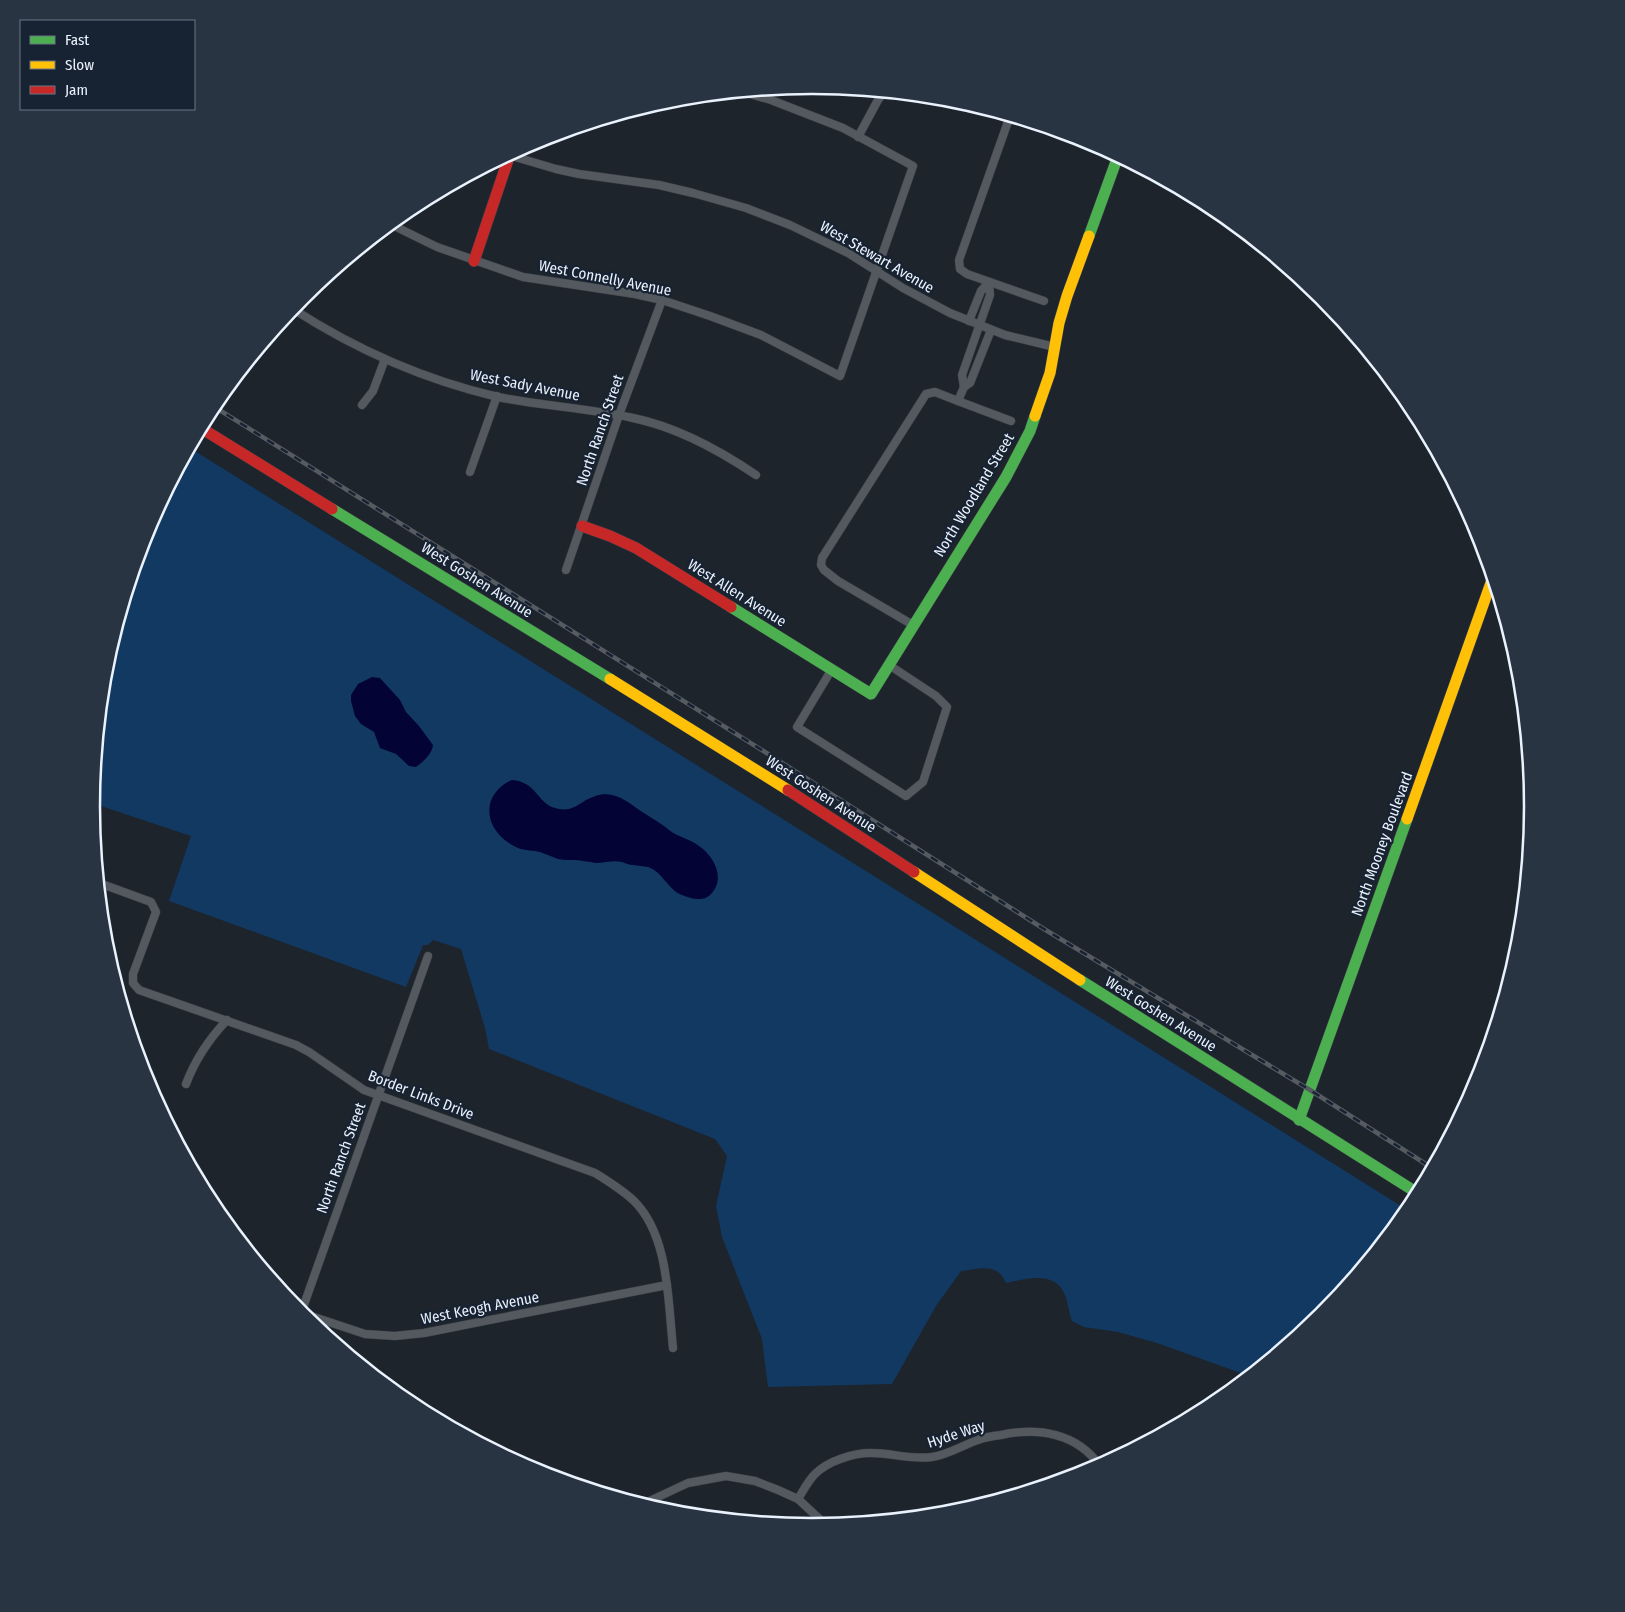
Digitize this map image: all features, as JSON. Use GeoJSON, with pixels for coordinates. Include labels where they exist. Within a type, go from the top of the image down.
{"type":"FeatureCollection","features":[{"type":"Feature","properties":{"kind":"street"},"geometry":{"type":"LineString","coordinates":[[758,96],[843,128],[913,166],[877,271]]}},
{"type":"Feature","properties":{"kind":"street"},"geometry":{"type":"LineString","coordinates":[[858,137],[880,97]]}},
{"type":"Feature","properties":{"kind":"street"},"geometry":{"type":"LineString","coordinates":[[1008,122],[959,260],[960,269],[967,274],[1044,301]]}},
{"type":"Feature","properties":{"kind":"street","name":"West Stewart Avenue"},"geometry":{"type":"LineString","coordinates":[[518,158],[563,171],[659,185],[733,204],[814,236],[848,253],[930,303],[979,326],[1026,341],[1055,347]]}},
{"type":"Feature","properties":{"kind":"street","name":"North Woodland Street"},"geometry":{"type":"LineString","coordinates":[[871,694],[1019,455],[1036,416],[1050,373],[1066,296],[1116,162]]}},
{"type":"Feature","properties":{"kind":"street"},"geometry":{"type":"LineString","coordinates":[[474,261],[506,163]]}},
{"type":"Feature","properties":{"kind":"street","name":"West Connelly Avenue"},"geometry":{"type":"LineString","coordinates":[[398,228],[436,247],[523,277],[635,294],[662,300],[760,335],[840,376],[877,271]]}},
{"type":"Feature","properties":{"kind":"street"},"geometry":{"type":"LineString","coordinates":[[969,321],[981,292],[989,282]]}},
{"type":"Feature","properties":{"kind":"street"},"geometry":{"type":"LineString","coordinates":[[958,401],[964,387],[962,375],[990,295],[989,282]]}},
{"type":"Feature","properties":{"kind":"street"},"geometry":{"type":"LineString","coordinates":[[978,299],[987,302]]}},
{"type":"Feature","properties":{"kind":"street","name":"North Ranch Street"},"geometry":{"type":"LineString","coordinates":[[566,570],[619,415],[662,300]]}},
{"type":"Feature","properties":{"kind":"street","name":"West Sady Avenue"},"geometry":{"type":"LineString","coordinates":[[299,313],[327,330],[386,359],[431,377],[497,396],[619,415],[664,427],[691,438],[736,462],[756,476]]}},
{"type":"Feature","properties":{"kind":"street"},"geometry":{"type":"LineString","coordinates":[[964,387],[970,383],[991,330]]}},
{"type":"Feature","properties":{"kind":"street"},"geometry":{"type":"LineString","coordinates":[[362,405],[373,391],[386,359]]}},
{"type":"Feature","properties":{"kind":"street"},"geometry":{"type":"LineString","coordinates":[[913,625],[838,581],[824,570],[821,565],[822,558],[926,394],[935,392],[1011,421]]}},
{"type":"Feature","properties":{"kind":"street"},"geometry":{"type":"LineString","coordinates":[[470,472],[497,396]]}},
{"type":"Feature","properties":{"kind":"street","name":"West Goshen Avenue"},"geometry":{"type":"LineString","coordinates":[[207,432],[772,779],[1048,961],[1412,1190]]}},
{"type":"Feature","properties":{"kind":"street","name":"West Allen Avenue"},"geometry":{"type":"LineString","coordinates":[[582,526],[636,548],[871,694]]}},
{"type":"Feature","properties":{"kind":"street","name":"North Mooney Boulevard"},"geometry":{"type":"LineString","coordinates":[[1299,1120],[1490,586]]}},
{"type":"Feature","properties":{"kind":"street"},"geometry":{"type":"LineString","coordinates":[[832,669],[797,727],[906,796],[923,782],[947,707],[936,696],[889,666]]}},
{"type":"Feature","properties":{"kind":"street","name":"Border Links Drive"},"geometry":{"type":"LineString","coordinates":[[105,885],[151,902],[156,912],[133,974],[133,983],[139,990],[296,1045],[364,1090],[595,1173],[615,1185],[634,1201],[649,1220],[658,1241],[667,1286],[673,1348]]}},
{"type":"Feature","properties":{"kind":"street","name":"North Ranch Street"},"geometry":{"type":"LineString","coordinates":[[303,1304],[428,956]]}},
{"type":"Feature","properties":{"kind":"street"},"geometry":{"type":"LineString","coordinates":[[186,1084],[192,1068],[204,1048],[226,1020]]}},
{"type":"Feature","properties":{"kind":"street","name":"West Keogh Avenue"},"geometry":{"type":"LineString","coordinates":[[318,1318],[366,1334],[395,1336],[424,1333],[667,1286]]}},
{"type":"Feature","properties":{"kind":"street","name":"Hyde Way"},"geometry":{"type":"LineString","coordinates":[[798,1499],[815,1474],[832,1463],[853,1455],[871,1453],[916,1459],[934,1457],[980,1439],[1018,1431],[1042,1431],[1066,1438],[1080,1446],[1094,1460]]}},
{"type":"Feature","properties":{"kind":"street"},"geometry":{"type":"LineString","coordinates":[[652,1500],[688,1483],[726,1476],[755,1482],[798,1499],[818,1518]]}},
{"type":"Feature","properties":{"kind":"shaded area"},"geometry":{"type":"Polygon","coordinates":[[[195,451],[1402,1206],[1378,1240],[1316,1310],[1242,1374],[1157,1343],[1118,1332],[1084,1327],[1072,1321],[1065,1295],[1054,1282],[1047,1279],[1031,1278],[1006,1283],[1002,1276],[993,1269],[981,1268],[961,1271],[936,1306],[892,1384],[768,1387],[762,1339],[722,1237],[716,1206],[727,1156],[715,1139],[489,1049],[485,1028],[461,949],[433,940],[428,945],[423,945],[406,987],[169,901],[191,836],[100,806],[106,713],[114,667],[125,622],[138,577],[154,533],[195,451]]]}},
{"type":"Feature","properties":{"kind":"shaded area"},"geometry":{"type":"Polygon","coordinates":[[[372,677],[380,678],[400,700],[406,712],[433,745],[429,755],[416,767],[409,766],[396,754],[380,748],[374,732],[361,724],[355,716],[351,695],[358,684],[372,677]]]}},
{"type":"Feature","properties":{"kind":"shaded area"},"geometry":{"type":"Polygon","coordinates":[[[512,780],[532,788],[544,802],[560,809],[572,808],[586,800],[603,794],[624,799],[704,850],[716,868],[718,882],[715,888],[708,897],[693,899],[677,893],[657,872],[648,867],[630,865],[619,861],[596,863],[560,859],[511,845],[500,836],[492,825],[489,811],[491,800],[495,793],[512,780]]]}},
{"type":"Feature","properties":{"kind":"railway"},"geometry":{"type":"LineString","coordinates":[[220,410],[1044,929],[1310,1090],[1427,1165]]}},
{"type":"Feature","properties":{"kind":"traffic: fast"},"geometry":{"type":"LineString","coordinates":[[1089,236],[1116,162]]}},
{"type":"Feature","properties":{"kind":"traffic: fast"},"geometry":{"type":"LineString","coordinates":[[731,607],[871,694],[1006,477],[1030,431],[1035,416]]}},
{"type":"Feature","properties":{"kind":"traffic: fast"},"geometry":{"type":"LineString","coordinates":[[332,509],[610,679]]}},
{"type":"Feature","properties":{"kind":"traffic: fast"},"geometry":{"type":"LineString","coordinates":[[1299,1120],[1407,819]]}},
{"type":"Feature","properties":{"kind":"traffic: fast"},"geometry":{"type":"LineString","coordinates":[[1080,980],[1412,1190]]}},
{"type":"Feature","properties":{"kind":"traffic: slow"},"geometry":{"type":"LineString","coordinates":[[1035,416],[1050,373],[1059,323],[1067,296],[1089,236]]}},
{"type":"Feature","properties":{"kind":"traffic: slow"},"geometry":{"type":"LineString","coordinates":[[1407,819],[1490,586]]}},
{"type":"Feature","properties":{"kind":"traffic: slow"},"geometry":{"type":"LineString","coordinates":[[610,679],[788,790]]}},
{"type":"Feature","properties":{"kind":"traffic: slow"},"geometry":{"type":"LineString","coordinates":[[914,872],[1080,980]]}},
{"type":"Feature","properties":{"kind":"traffic: jam"},"geometry":{"type":"LineString","coordinates":[[474,261],[507,163]]}},
{"type":"Feature","properties":{"kind":"traffic: jam"},"geometry":{"type":"LineString","coordinates":[[207,432],[332,509]]}},
{"type":"Feature","properties":{"kind":"traffic: jam"},"geometry":{"type":"LineString","coordinates":[[582,526],[636,548],[731,607]]}},
{"type":"Feature","properties":{"kind":"traffic: jam"},"geometry":{"type":"LineString","coordinates":[[788,790],[914,872]]}}]}
